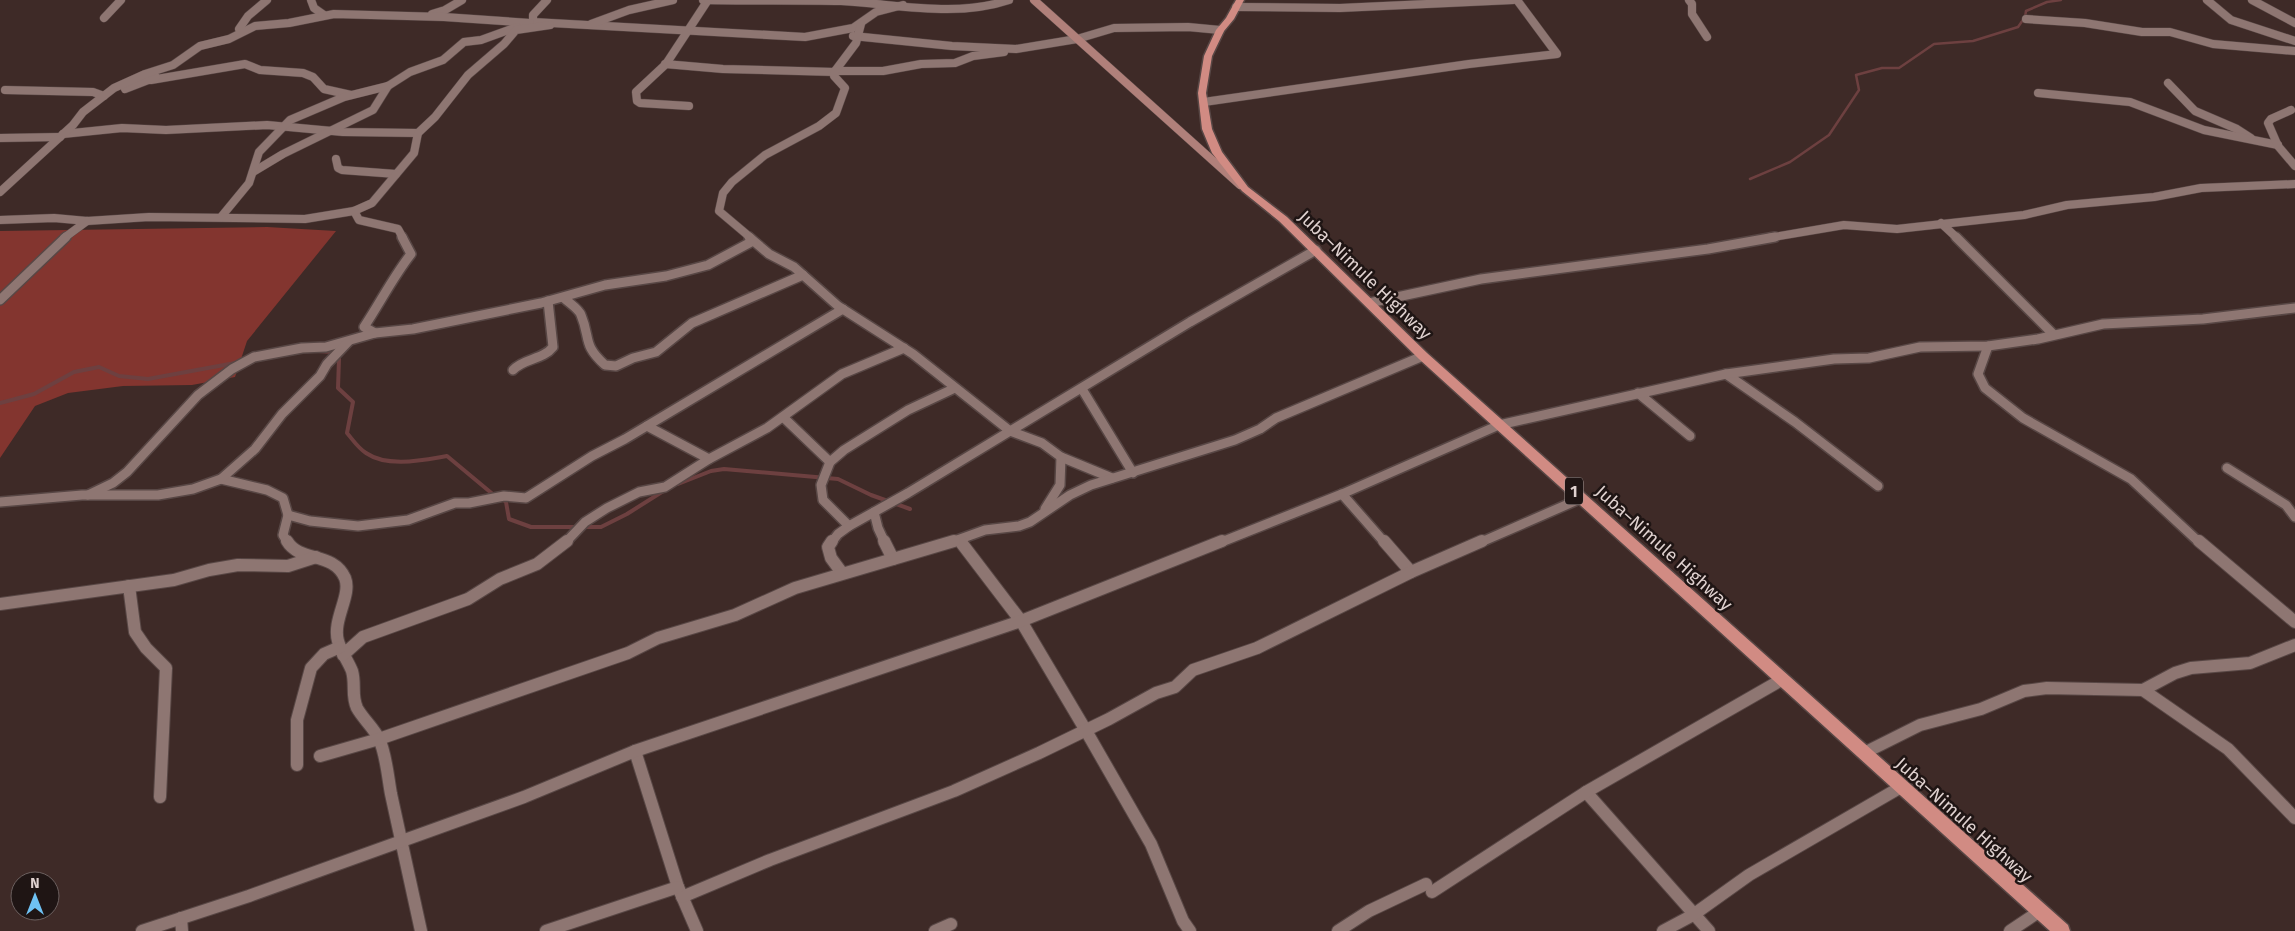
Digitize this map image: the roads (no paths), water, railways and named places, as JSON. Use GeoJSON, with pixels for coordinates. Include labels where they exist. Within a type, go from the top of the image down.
{"type":"FeatureCollection","features":[{"type":"Feature","properties":{"kind":"main road"},"geometry":{"type":"LineString","coordinates":[[1034,0],[1245,189]]}},
{"type":"Feature","properties":{"kind":"main road","name":"Juba–Nimule Highway"},"geometry":{"type":"LineString","coordinates":[[1238,4],[1220,30],[1208,56],[1202,93],[1207,130],[1216,153],[1245,189],[1283,219],[1422,356],[2062,931]]}},
{"type":"Feature","properties":{"kind":"street"},"geometry":{"type":"LineString","coordinates":[[104,18],[121,0]]}},
{"type":"Feature","properties":{"kind":"street"},"geometry":{"type":"LineString","coordinates":[[240,32],[239,28],[242,23],[267,0]]}},
{"type":"Feature","properties":{"kind":"street"},"geometry":{"type":"LineString","coordinates":[[311,0],[314,8],[324,15]]}},
{"type":"Feature","properties":{"kind":"street"},"geometry":{"type":"LineString","coordinates":[[420,17],[444,10],[462,0]]}},
{"type":"Feature","properties":{"kind":"street"},"geometry":{"type":"LineString","coordinates":[[0,220],[54,218],[87,221],[149,217],[305,219],[354,211],[372,204],[414,153],[418,133],[435,117],[468,75],[504,44],[518,26],[533,15],[547,0]]}},
{"type":"Feature","properties":{"kind":"street"},"geometry":{"type":"LineString","coordinates":[[583,26],[628,10],[674,0]]}},
{"type":"Feature","properties":{"kind":"street"},"geometry":{"type":"LineString","coordinates":[[703,0],[873,1],[904,5],[978,7],[993,6],[1009,0]]}},
{"type":"Feature","properties":{"kind":"street"},"geometry":{"type":"LineString","coordinates":[[689,106],[645,104],[637,101],[636,92],[638,87],[658,73],[688,32],[708,0]]}},
{"type":"Feature","properties":{"kind":"street"},"geometry":{"type":"LineString","coordinates":[[1204,102],[1466,64],[1558,54],[1515,0],[1340,8],[1238,4]]}},
{"type":"Feature","properties":{"kind":"street"},"geometry":{"type":"LineString","coordinates":[[1689,0],[1692,4],[1692,14],[1706,37]]}},
{"type":"Feature","properties":{"kind":"street"},"geometry":{"type":"LineString","coordinates":[[2207,0],[2231,20],[2295,41]]}},
{"type":"Feature","properties":{"kind":"street"},"geometry":{"type":"LineString","coordinates":[[2252,0],[2295,25]]}},
{"type":"Feature","properties":{"kind":"street"},"geometry":{"type":"LineString","coordinates":[[151,80],[200,46],[229,39],[255,26],[289,23],[324,15],[420,17],[518,26],[583,26],[804,37],[844,31],[861,24],[876,12],[904,5]]}},
{"type":"Feature","properties":{"kind":"street"},"geometry":{"type":"LineString","coordinates":[[533,15],[532,22],[536,23]]}},
{"type":"Feature","properties":{"kind":"street"},"geometry":{"type":"LineString","coordinates":[[2026,19],[2085,22],[2142,32],[2170,32],[2213,44],[2295,51]]}},
{"type":"Feature","properties":{"kind":"street"},"geometry":{"type":"LineString","coordinates":[[221,217],[245,189],[259,152],[282,126],[303,114],[352,95],[388,86],[410,72],[443,60],[464,42],[481,40],[518,26],[536,23],[550,25]]}},
{"type":"Feature","properties":{"kind":"street"},"geometry":{"type":"LineString","coordinates":[[861,24],[855,45],[840,59],[835,71],[834,76],[844,88],[836,113],[819,126],[765,155],[732,182],[724,193],[719,211],[770,254],[794,267],[843,308],[904,348],[1010,431],[1042,443],[1061,458],[1112,478]]}},
{"type":"Feature","properties":{"kind":"street"},"geometry":{"type":"LineString","coordinates":[[827,33],[952,46],[1016,49],[1077,39],[1114,28],[1188,27],[1220,30]]}},
{"type":"Feature","properties":{"kind":"street"},"geometry":{"type":"LineString","coordinates":[[665,64],[772,71],[883,71],[921,64],[955,63],[973,56],[1008,52]]}},
{"type":"Feature","properties":{"kind":"street"},"geometry":{"type":"LineString","coordinates":[[5,90],[93,92],[102,97],[151,80],[245,64],[256,69],[303,73],[313,76],[324,89],[352,95]]}},
{"type":"Feature","properties":{"kind":"street"},"geometry":{"type":"LineString","coordinates":[[0,192],[62,136],[83,112],[114,88],[136,77],[174,65]]}},
{"type":"Feature","properties":{"kind":"street"},"geometry":{"type":"LineString","coordinates":[[2168,83],[2195,111],[2237,129],[2254,140]]}},
{"type":"Feature","properties":{"kind":"street"},"geometry":{"type":"LineString","coordinates":[[253,172],[283,154],[331,132],[379,106],[384,91],[388,86]]}},
{"type":"Feature","properties":{"kind":"street"},"geometry":{"type":"LineString","coordinates":[[2038,93],[2130,102],[2204,130],[2278,145]]}},
{"type":"Feature","properties":{"kind":"street"},"geometry":{"type":"LineString","coordinates":[[2291,110],[2272,119],[2268,123],[2269,130],[2278,145],[2288,160],[2295,166]]}},
{"type":"Feature","properties":{"kind":"street"},"geometry":{"type":"LineString","coordinates":[[0,138],[62,136],[122,128],[166,130],[249,126],[282,126],[331,132],[418,133]]}},
{"type":"Feature","properties":{"kind":"street"},"geometry":{"type":"LineString","coordinates":[[336,158],[338,168],[342,170],[396,174]]}},
{"type":"Feature","properties":{"kind":"street"},"geometry":{"type":"LineString","coordinates":[[1369,303],[1481,279],[1708,249],[1844,225],[1897,229],[2024,215],[2066,205],[2154,197],[2201,188],[2295,184]]}},
{"type":"Feature","properties":{"kind":"street"},"geometry":{"type":"LineString","coordinates":[[354,211],[359,220],[378,226],[398,229],[411,254],[394,275],[382,300],[364,327],[375,333]]}},
{"type":"Feature","properties":{"kind":"street"},"geometry":{"type":"LineString","coordinates":[[0,300],[67,236],[87,221]]}},
{"type":"Feature","properties":{"kind":"street"},"geometry":{"type":"LineString","coordinates":[[1940,223],[1999,278],[2053,334]]}},
{"type":"Feature","properties":{"kind":"street"},"geometry":{"type":"LineString","coordinates":[[88,495],[113,483],[128,472],[198,395],[232,369],[261,355],[302,348],[326,347],[375,333],[413,329],[564,298],[605,285],[666,276],[699,268],[753,241]]}},
{"type":"Feature","properties":{"kind":"street"},"geometry":{"type":"LineString","coordinates":[[842,573],[831,558],[828,548],[838,534],[849,526],[1082,389],[1190,322],[1316,250]]}},
{"type":"Feature","properties":{"kind":"street"},"geometry":{"type":"LineString","coordinates":[[564,298],[581,313],[582,328],[588,347],[605,365],[616,366],[634,358],[656,352],[692,323],[764,290],[803,275]]}},
{"type":"Feature","properties":{"kind":"street"},"geometry":{"type":"LineString","coordinates":[[513,370],[525,361],[545,355],[553,347],[548,301]]}},
{"type":"Feature","properties":{"kind":"street"},"geometry":{"type":"LineString","coordinates":[[288,515],[310,521],[358,526],[408,520],[455,503],[468,503],[504,496],[526,498],[592,456],[647,426],[843,308]]}},
{"type":"Feature","properties":{"kind":"street"},"geometry":{"type":"LineString","coordinates":[[142,931],[181,924],[249,896],[524,797],[635,751],[1020,621],[1342,494],[1499,425],[1726,374],[1834,359],[1869,358],[1920,347],[1988,346],[2038,339],[2103,324],[2202,319],[2295,308]]}},
{"type":"Feature","properties":{"kind":"street"},"geometry":{"type":"LineString","coordinates":[[0,502],[88,495],[158,495],[192,489],[221,479],[255,450],[282,414],[320,376],[327,364],[349,340]]}},
{"type":"Feature","properties":{"kind":"street"},"geometry":{"type":"LineString","coordinates":[[1988,346],[1978,374],[1985,388],[2023,418],[2131,479],[2207,549],[2295,622]]}},
{"type":"Feature","properties":{"kind":"street"},"geometry":{"type":"LineString","coordinates":[[297,765],[298,720],[311,668],[324,654],[342,651],[363,638],[468,599],[500,579],[537,564],[565,543],[585,522],[607,508],[639,492],[665,487],[709,459],[744,441],[783,417],[827,383],[842,374],[904,348]]}},
{"type":"Feature","properties":{"kind":"street"},"geometry":{"type":"LineString","coordinates":[[320,756],[379,739],[628,653],[658,638],[735,615],[795,588],[959,540],[985,530],[1019,526],[1042,514],[1070,495],[1091,485],[1236,440],[1260,429],[1276,418],[1422,356]]}},
{"type":"Feature","properties":{"kind":"street"},"geometry":{"type":"LineString","coordinates":[[1726,374],[1795,422],[1878,486]]}},
{"type":"Feature","properties":{"kind":"street"},"geometry":{"type":"LineString","coordinates":[[849,526],[823,500],[821,486],[830,462],[840,453],[900,414],[955,388]]}},
{"type":"Feature","properties":{"kind":"street"},"geometry":{"type":"LineString","coordinates":[[1082,389],[1133,473]]}},
{"type":"Feature","properties":{"kind":"street"},"geometry":{"type":"LineString","coordinates":[[1638,393],[1690,436]]}},
{"type":"Feature","properties":{"kind":"street"},"geometry":{"type":"LineString","coordinates":[[783,417],[830,462]]}},
{"type":"Feature","properties":{"kind":"street"},"geometry":{"type":"LineString","coordinates":[[647,426],[709,459]]}},
{"type":"Feature","properties":{"kind":"street"},"geometry":{"type":"LineString","coordinates":[[1042,514],[1060,485],[1061,458]]}},
{"type":"Feature","properties":{"kind":"street"},"geometry":{"type":"LineString","coordinates":[[2227,468],[2286,505],[2295,517]]}},
{"type":"Feature","properties":{"kind":"street"},"geometry":{"type":"LineString","coordinates":[[221,479],[267,490],[283,498],[288,515],[283,535],[291,548],[326,559],[340,570],[346,580],[344,600],[337,620],[337,639],[351,669],[354,681],[352,696],[358,709],[379,739],[421,931]]}},
{"type":"Feature","properties":{"kind":"street"},"geometry":{"type":"LineString","coordinates":[[1342,494],[1412,572]]}},
{"type":"Feature","properties":{"kind":"street"},"geometry":{"type":"LineString","coordinates":[[546,931],[680,892],[954,791],[1058,745],[1085,730],[1109,720],[1156,693],[1175,687],[1193,670],[1258,648],[1412,572],[1582,498]]}},
{"type":"Feature","properties":{"kind":"street"},"geometry":{"type":"LineString","coordinates":[[874,512],[875,521],[893,559]]}},
{"type":"Feature","properties":{"kind":"street"},"geometry":{"type":"LineString","coordinates":[[959,540],[1020,621],[1085,730],[1151,844],[1183,921],[1190,931]]}},
{"type":"Feature","properties":{"kind":"street"},"geometry":{"type":"LineString","coordinates":[[0,604],[174,580],[210,570],[238,565],[260,567],[288,566],[317,557]]}},
{"type":"Feature","properties":{"kind":"street"},"geometry":{"type":"LineString","coordinates":[[129,586],[135,632],[146,648],[166,668],[162,699],[163,746],[160,797]]}},
{"type":"Feature","properties":{"kind":"street"},"geometry":{"type":"LineString","coordinates":[[1864,753],[1920,725],[1981,709],[2024,691],[2047,688],[2143,690],[2175,673],[2191,668],[2250,663],[2295,645]]}},
{"type":"Feature","properties":{"kind":"street"},"geometry":{"type":"LineString","coordinates":[[1338,931],[1369,911],[1429,888],[1586,792],[1783,679]]}},
{"type":"Feature","properties":{"kind":"street"},"geometry":{"type":"LineString","coordinates":[[2143,690],[2228,749],[2295,818]]}},
{"type":"Feature","properties":{"kind":"street"},"geometry":{"type":"LineString","coordinates":[[635,751],[680,892],[697,931]]}},
{"type":"Feature","properties":{"kind":"street"},"geometry":{"type":"LineString","coordinates":[[1664,931],[1693,915],[1749,875],[1901,787]]}},
{"type":"Feature","properties":{"kind":"street"},"geometry":{"type":"LineString","coordinates":[[1586,792],[1693,915],[1710,931]]}},
{"type":"Feature","properties":{"kind":"street"},"geometry":{"type":"LineString","coordinates":[[2010,931],[2040,912]]}},
{"type":"Feature","properties":{"kind":"street"},"geometry":{"type":"LineString","coordinates":[[935,931],[951,924]]}},
{"type":"Feature","properties":{"kind":"waterway"},"geometry":{"type":"LineString","coordinates":[[1750,179],[1790,162],[1829,135],[1859,90],[1856,75],[1882,68],[1899,68],[1934,44],[1973,41],[2018,27],[2025,17],[2026,11],[2047,2],[2061,0]]}},
{"type":"Feature","properties":{"kind":"waterway"},"geometry":{"type":"LineString","coordinates":[[318,351],[331,352],[339,359],[338,388],[353,402],[347,433],[363,451],[375,458],[395,462],[417,461],[447,456],[495,496]]}},
{"type":"Feature","properties":{"kind":"waterway"},"geometry":{"type":"LineString","coordinates":[[0,403],[34,394],[74,372],[99,367],[119,376],[148,379],[235,363]]}},
{"type":"Feature","properties":{"kind":"waterway"},"geometry":{"type":"LineString","coordinates":[[678,484],[711,471],[724,469],[838,479],[871,495],[910,509]]}},
{"type":"Feature","properties":{"kind":"waterway"},"geometry":{"type":"LineString","coordinates":[[502,499],[506,502],[509,519],[531,527],[601,527],[627,514],[665,490]]}}]}
